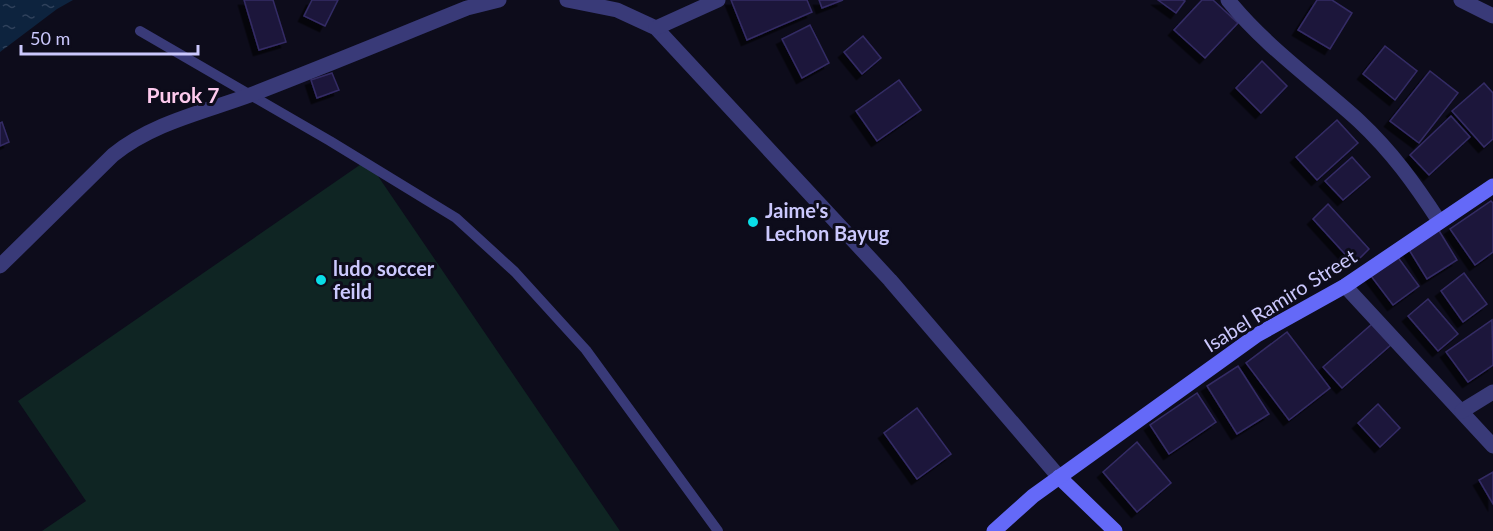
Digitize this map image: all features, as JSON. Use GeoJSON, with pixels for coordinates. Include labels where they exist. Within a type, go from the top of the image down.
{"type":"FeatureCollection","features":[{"type":"Feature","properties":{"kind":"street"},"geometry":{"type":"LineString","coordinates":[[0,266],[128,143],[145,132],[250,94],[467,8],[499,0]]}},
{"type":"Feature","properties":{"kind":"street"},"geometry":{"type":"LineString","coordinates":[[567,0],[617,10],[656,28],[890,280],[1059,477],[1115,531]]}},
{"type":"Feature","properties":{"kind":"street"},"geometry":{"type":"LineString","coordinates":[[656,28],[718,0]]}},
{"type":"Feature","properties":{"kind":"street"},"geometry":{"type":"LineString","coordinates":[[1228,0],[1294,67],[1359,122],[1402,166],[1439,221]]}},
{"type":"Feature","properties":{"kind":"street"},"geometry":{"type":"LineString","coordinates":[[1461,0],[1493,16]]}},
{"type":"Feature","properties":{"kind":"street","name":"Isabel Ramiro Street"},"geometry":{"type":"LineString","coordinates":[[994,531],[1059,477],[1257,335],[1346,286],[1493,186]]}},
{"type":"Feature","properties":{"kind":"street"},"geometry":{"type":"LineString","coordinates":[[1346,286],[1493,446]]}},
{"type":"Feature","properties":{"kind":"street"},"geometry":{"type":"LineString","coordinates":[[1461,411],[1493,392]]}},
{"type":"Feature","properties":{"kind":"lane"},"geometry":{"type":"LineString","coordinates":[[140,31],[250,94],[456,218],[515,272],[586,351],[718,531]]}},
{"type":"Feature","properties":{"kind":"green space","name":"ludo soccer feild"},"geometry":{"type":"Polygon","coordinates":[[[367,160],[620,531],[42,531],[86,501],[18,401],[367,160]]]}},
{"type":"Feature","properties":{"kind":"water"},"geometry":{"type":"Polygon","coordinates":[[[0,0],[73,0],[57,9],[0,52],[0,0]]]}},
{"type":"Feature","properties":{"kind":"building"},"geometry":{"type":"Polygon","coordinates":[[[244,0],[273,0],[286,42],[259,50],[244,0]]]}},
{"type":"Feature","properties":{"kind":"building"},"geometry":{"type":"Polygon","coordinates":[[[312,0],[338,0],[325,26],[304,16],[312,0]]]}},
{"type":"Feature","properties":{"kind":"building"},"geometry":{"type":"Polygon","coordinates":[[[731,0],[807,0],[812,12],[747,40],[731,0]]]}},
{"type":"Feature","properties":{"kind":"building"},"geometry":{"type":"Polygon","coordinates":[[[819,0],[843,0],[822,8],[819,0]]]}},
{"type":"Feature","properties":{"kind":"building"},"geometry":{"type":"Polygon","coordinates":[[[1158,0],[1183,0],[1185,1],[1176,13],[1158,0]]]}},
{"type":"Feature","properties":{"kind":"building"},"geometry":{"type":"Polygon","coordinates":[[[1202,0],[1213,0],[1238,23],[1205,58],[1174,30],[1202,0]]]}},
{"type":"Feature","properties":{"kind":"building"},"geometry":{"type":"Polygon","coordinates":[[[1317,0],[1332,0],[1352,13],[1330,49],[1298,30],[1317,0]]]}},
{"type":"Feature","properties":{"kind":"building"},"geometry":{"type":"Polygon","coordinates":[[[810,25],[829,63],[802,78],[782,39],[810,25]]]}},
{"type":"Feature","properties":{"kind":"building"},"geometry":{"type":"Polygon","coordinates":[[[863,36],[881,58],[862,74],[844,52],[863,36]]]}},
{"type":"Feature","properties":{"kind":"building"},"geometry":{"type":"Polygon","coordinates":[[[1385,46],[1417,71],[1395,100],[1363,74],[1385,46]]]}},
{"type":"Feature","properties":{"kind":"building"},"geometry":{"type":"Polygon","coordinates":[[[1262,61],[1287,86],[1261,113],[1236,88],[1262,61]]]}},
{"type":"Feature","properties":{"kind":"building"},"geometry":{"type":"Polygon","coordinates":[[[1430,71],[1458,93],[1419,143],[1390,121],[1430,71]]]}},
{"type":"Feature","properties":{"kind":"building"},"geometry":{"type":"Polygon","coordinates":[[[332,73],[339,90],[317,98],[311,80],[332,73]]]}},
{"type":"Feature","properties":{"kind":"building"},"geometry":{"type":"Polygon","coordinates":[[[899,80],[921,110],[877,141],[856,111],[899,80]]]}},
{"type":"Feature","properties":{"kind":"building"},"geometry":{"type":"Polygon","coordinates":[[[1484,83],[1493,93],[1493,139],[1484,147],[1452,111],[1484,83]]]}},
{"type":"Feature","properties":{"kind":"building"},"geometry":{"type":"Polygon","coordinates":[[[1451,116],[1470,137],[1429,175],[1410,155],[1451,116]]]}},
{"type":"Feature","properties":{"kind":"building"},"geometry":{"type":"Polygon","coordinates":[[[1337,120],[1358,143],[1317,180],[1296,157],[1337,120]]]}},
{"type":"Feature","properties":{"kind":"building"},"geometry":{"type":"Polygon","coordinates":[[[2,122],[9,142],[0,146],[0,123],[2,122]]]}},
{"type":"Feature","properties":{"kind":"building"},"geometry":{"type":"Polygon","coordinates":[[[1352,157],[1370,177],[1343,200],[1325,181],[1352,157]]]}},
{"type":"Feature","properties":{"kind":"building"},"geometry":{"type":"Polygon","coordinates":[[[1491,201],[1493,203],[1493,252],[1475,265],[1450,229],[1491,201]]]}},
{"type":"Feature","properties":{"kind":"building"},"geometry":{"type":"Polygon","coordinates":[[[1328,204],[1369,249],[1354,264],[1313,219],[1328,204]]]}},
{"type":"Feature","properties":{"kind":"building"},"geometry":{"type":"Polygon","coordinates":[[[1438,229],[1457,260],[1427,279],[1408,248],[1438,229]]]}},
{"type":"Feature","properties":{"kind":"building"},"geometry":{"type":"Polygon","coordinates":[[[1397,256],[1419,286],[1393,305],[1371,276],[1397,256]]]}},
{"type":"Feature","properties":{"kind":"building"},"geometry":{"type":"Polygon","coordinates":[[[1464,273],[1487,304],[1463,322],[1441,291],[1464,273]]]}},
{"type":"Feature","properties":{"kind":"building"},"geometry":{"type":"Polygon","coordinates":[[[1428,299],[1458,334],[1438,351],[1408,316],[1428,299]]]}},
{"type":"Feature","properties":{"kind":"building"},"geometry":{"type":"Polygon","coordinates":[[[1492,320],[1493,365],[1468,382],[1446,352],[1492,320]]]}},
{"type":"Feature","properties":{"kind":"building"},"geometry":{"type":"Polygon","coordinates":[[[1373,323],[1392,344],[1342,388],[1323,367],[1373,323]]]}},
{"type":"Feature","properties":{"kind":"building"},"geometry":{"type":"Polygon","coordinates":[[[1287,332],[1330,388],[1289,420],[1246,363],[1287,332]]]}},
{"type":"Feature","properties":{"kind":"building"},"geometry":{"type":"Polygon","coordinates":[[[1238,366],[1269,414],[1237,434],[1207,386],[1238,366]]]}},
{"type":"Feature","properties":{"kind":"building"},"geometry":{"type":"Polygon","coordinates":[[[1197,393],[1216,422],[1169,454],[1150,425],[1197,393]]]}},
{"type":"Feature","properties":{"kind":"building"},"geometry":{"type":"Polygon","coordinates":[[[1378,404],[1400,428],[1380,447],[1358,423],[1378,404]]]}},
{"type":"Feature","properties":{"kind":"building"},"geometry":{"type":"Polygon","coordinates":[[[917,408],[951,454],[917,479],[884,433],[917,408]]]}},
{"type":"Feature","properties":{"kind":"building"},"geometry":{"type":"Polygon","coordinates":[[[1137,442],[1171,483],[1137,512],[1103,472],[1137,442]]]}},
{"type":"Feature","properties":{"kind":"building"},"geometry":{"type":"Polygon","coordinates":[[[1493,472],[1493,504],[1479,480],[1493,472]]]}},
{"type":"Feature","properties":{"kind":"place","name":"Jaime's Lechon Bayug"},"geometry":{"type":"Point","coordinates":[753,222]}},
{"type":"Feature","properties":{"kind":"place","name":"ludo soccer feild"},"geometry":{"type":"Point","coordinates":[321,280]}},
{"type":"Feature","properties":{"kind":"district","name":"Purok 7"},"geometry":{"type":"Point","coordinates":[183,94]}}]}
